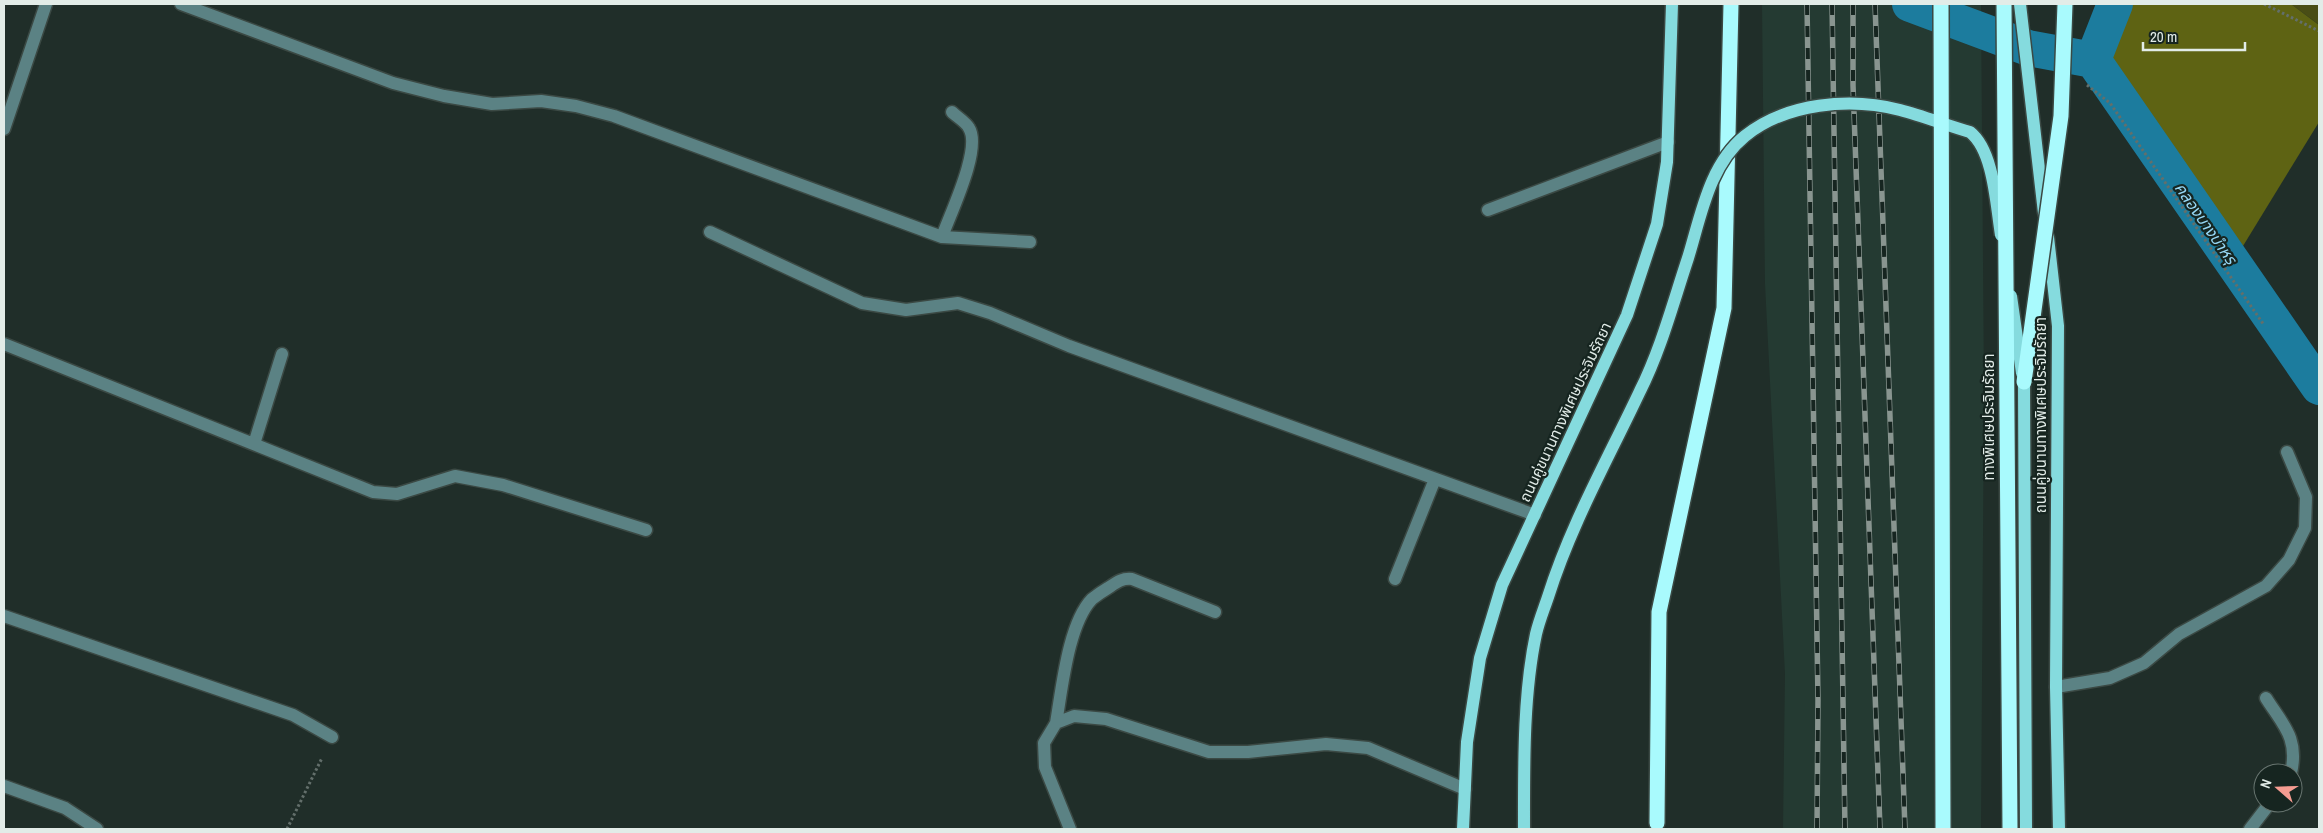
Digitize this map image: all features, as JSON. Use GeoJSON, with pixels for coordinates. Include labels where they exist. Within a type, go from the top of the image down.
{"type":"FeatureCollection","features":[{"type":"Feature","properties":{"kind":"highway"},"geometry":{"type":"LineString","coordinates":[[1657,823],[1659,612],[1724,308],[1731,4]]}},
{"type":"Feature","properties":{"kind":"highway"},"geometry":{"type":"LineString","coordinates":[[1941,4],[1944,829]]}},
{"type":"Feature","properties":{"kind":"highway","name":"ทางพิเศษประจิมรัถยา"},"geometry":{"type":"LineString","coordinates":[[2004,4],[2010,829]]}},
{"type":"Feature","properties":{"kind":"highway"},"geometry":{"type":"LineString","coordinates":[[2024,382],[2061,116],[2065,4]]}},
{"type":"Feature","properties":{"kind":"main road","name":"ถนนคู่ขนานทางพิเศษประจิมรัถยา"},"geometry":{"type":"LineString","coordinates":[[1463,829],[1467,742],[1480,658],[1502,585],[1627,315],[1657,224],[1668,142],[1672,4]]}},
{"type":"Feature","properties":{"kind":"main road","name":"ถนนคู่ขนานทางพิเศษประจิมรัถยา"},"geometry":{"type":"LineString","coordinates":[[2020,4],[2058,326],[2056,687],[2059,829]]}},
{"type":"Feature","properties":{"kind":"main road"},"geometry":{"type":"LineString","coordinates":[[1524,829],[1528,701],[1536,634],[1557,568],[1583,507],[1640,391],[1659,347],[1712,180],[1731,150],[1744,136],[1779,116],[1799,108],[1847,104],[1898,109],[1970,132],[1978,139],[1989,164],[2010,285],[2024,382],[2026,829]]}},
{"type":"Feature","properties":{"kind":"street"},"geometry":{"type":"LineString","coordinates":[[4,129],[46,4]]}},
{"type":"Feature","properties":{"kind":"street"},"geometry":{"type":"LineString","coordinates":[[181,4],[393,83],[444,96],[492,104],[541,101],[576,106],[614,116],[942,237],[1030,242]]}},
{"type":"Feature","properties":{"kind":"street"},"geometry":{"type":"LineString","coordinates":[[942,237],[970,160],[973,141],[969,128],[952,112]]}},
{"type":"Feature","properties":{"kind":"street"},"geometry":{"type":"LineString","coordinates":[[1488,210],[1668,142]]}},
{"type":"Feature","properties":{"kind":"street"},"geometry":{"type":"LineString","coordinates":[[710,232],[862,303],[906,310],[958,304],[966,306],[1068,346],[1535,515]]}},
{"type":"Feature","properties":{"kind":"street"},"geometry":{"type":"LineString","coordinates":[[4,344],[373,492],[397,494],[455,476],[503,485],[646,530]]}},
{"type":"Feature","properties":{"kind":"street"},"geometry":{"type":"LineString","coordinates":[[254,444],[282,354]]}},
{"type":"Feature","properties":{"kind":"street"},"geometry":{"type":"LineString","coordinates":[[2056,687],[2110,678],[2144,663],[2179,634],[2266,586],[2289,560],[2305,528],[2306,497],[2287,452]]}},
{"type":"Feature","properties":{"kind":"street"},"geometry":{"type":"LineString","coordinates":[[1396,578],[1435,479]]}},
{"type":"Feature","properties":{"kind":"street"},"geometry":{"type":"LineString","coordinates":[[1070,829],[1046,767],[1044,743],[1056,723],[1068,653],[1081,616],[1092,599],[1123,578],[1132,579],[1216,612]]}},
{"type":"Feature","properties":{"kind":"street"},"geometry":{"type":"LineString","coordinates":[[4,616],[293,716],[332,737]]}},
{"type":"Feature","properties":{"kind":"street"},"geometry":{"type":"LineString","coordinates":[[2266,698],[2291,738],[2295,757],[2294,763]]}},
{"type":"Feature","properties":{"kind":"street"},"geometry":{"type":"LineString","coordinates":[[1056,723],[1074,716],[1106,719],[1208,752],[1248,752],[1326,744],[1368,748],[1465,789]]}},
{"type":"Feature","properties":{"kind":"street"},"geometry":{"type":"LineString","coordinates":[[4,786],[66,808],[97,829]]}},
{"type":"Feature","properties":{"kind":"street"},"geometry":{"type":"LineString","coordinates":[[2250,829],[2262,813]]}},
{"type":"Feature","properties":{"kind":"path"},"geometry":{"type":"LineString","coordinates":[[2264,4],[2319,31]]}},
{"type":"Feature","properties":{"kind":"path"},"geometry":{"type":"LineString","coordinates":[[2080,84],[2085,84],[2110,103],[2264,325]]}},
{"type":"Feature","properties":{"kind":"path"},"geometry":{"type":"LineString","coordinates":[[287,829],[332,737]]}},
{"type":"Feature","properties":{"kind":"shaded area"},"geometry":{"type":"Polygon","coordinates":[[[1762,4],[1981,4],[1984,391],[1981,829],[1783,829],[1785,674],[1765,284],[1762,4]]]}},
{"type":"Feature","properties":{"kind":"shaded area"},"geometry":{"type":"Polygon","coordinates":[[[2128,4],[2291,4],[2319,25],[2319,122],[2243,246],[2107,58],[2128,4]]]}},
{"type":"Feature","properties":{"kind":"green space"},"geometry":{"type":"Polygon","coordinates":[[[2291,4],[2319,4],[2319,25],[2318,24],[2291,4]]]}},
{"type":"Feature","properties":{"kind":"waterway"},"geometry":{"type":"LineString","coordinates":[[1910,4],[2028,48],[2093,60]]}},
{"type":"Feature","properties":{"kind":"waterway"},"geometry":{"type":"LineString","coordinates":[[2093,60],[2115,4]]}},
{"type":"Feature","properties":{"kind":"waterway","name":"คลองบางบำหรุ"},"geometry":{"type":"LineString","coordinates":[[2093,60],[2319,387]]}},
{"type":"Feature","properties":{"kind":"railway"},"geometry":{"type":"LineString","coordinates":[[1807,4],[1818,700],[1817,829]]}},
{"type":"Feature","properties":{"kind":"railway"},"geometry":{"type":"LineString","coordinates":[[1832,4],[1845,829]]}},
{"type":"Feature","properties":{"kind":"railway"},"geometry":{"type":"LineString","coordinates":[[1853,4],[1853,85],[1880,829]]}},
{"type":"Feature","properties":{"kind":"railway"},"geometry":{"type":"LineString","coordinates":[[1875,4],[1905,829]]}}]}
